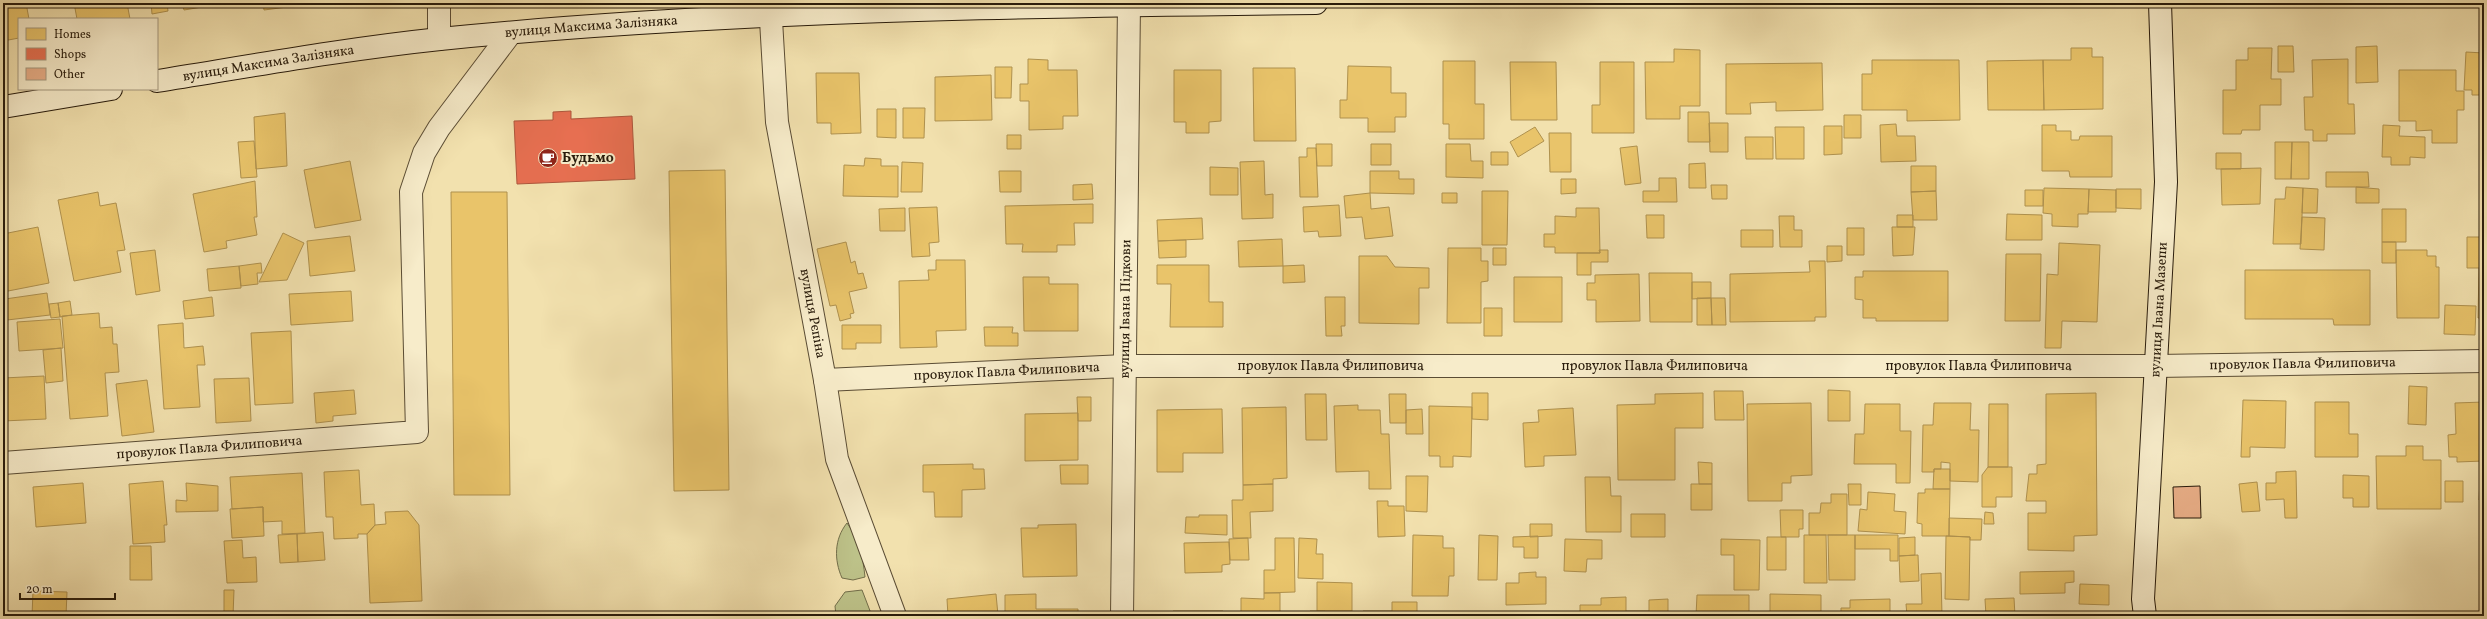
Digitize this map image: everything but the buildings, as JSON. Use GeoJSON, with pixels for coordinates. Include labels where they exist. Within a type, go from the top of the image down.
{"type":"FeatureCollection","features":[{"type":"Feature","properties":{"kind":"street"},"geometry":{"type":"LineString","coordinates":[[439,3],[439,39]]}},
{"type":"Feature","properties":{"kind":"street","name":"вулиця Максима Залізняка"},"geometry":{"type":"LineString","coordinates":[[158,82],[289,60],[439,39],[510,34],[770,9],[1316,3]]}},
{"type":"Feature","properties":{"kind":"street","name":"вулиця Івана Мазепи"},"geometry":{"type":"LineString","coordinates":[[2145,616],[2143,599],[2166,182],[2160,3]]}},
{"type":"Feature","properties":{"kind":"street","name":"вулиця Івана Підкови"},"geometry":{"type":"LineString","coordinates":[[1122,616],[1129,4]]}},
{"type":"Feature","properties":{"kind":"street","name":"вулиця Рєпіна"},"geometry":{"type":"LineString","coordinates":[[770,9],[777,122],[825,380],[837,458],[894,616]]}},
{"type":"Feature","properties":{"kind":"street","name":"провулок Павла Филиповича"},"geometry":{"type":"LineString","coordinates":[[3,463],[52,461],[417,432],[411,192],[424,153],[436,134],[510,34]]}},
{"type":"Feature","properties":{"kind":"street"},"geometry":{"type":"LineString","coordinates":[[3,107],[105,90]]}},
{"type":"Feature","properties":{"kind":"street","name":"провулок Павла Филиповича"},"geometry":{"type":"LineString","coordinates":[[825,380],[1125,366],[2156,366],[2484,361]]}},
{"type":"Feature","properties":{"kind":"green space"},"geometry":{"type":"Polygon","coordinates":[[[847,523],[855,535],[860,548],[865,577],[853,580],[842,578],[839,571],[837,557],[840,536],[847,523]]]}},
{"type":"Feature","properties":{"kind":"green space"},"geometry":{"type":"Polygon","coordinates":[[[862,590],[872,616],[836,616],[835,606],[845,592],[862,590]]]}},
{"type":"Feature","properties":{"kind":"place","name":"Будьмо"},"geometry":{"type":"Point","coordinates":[548,158]}}]}
